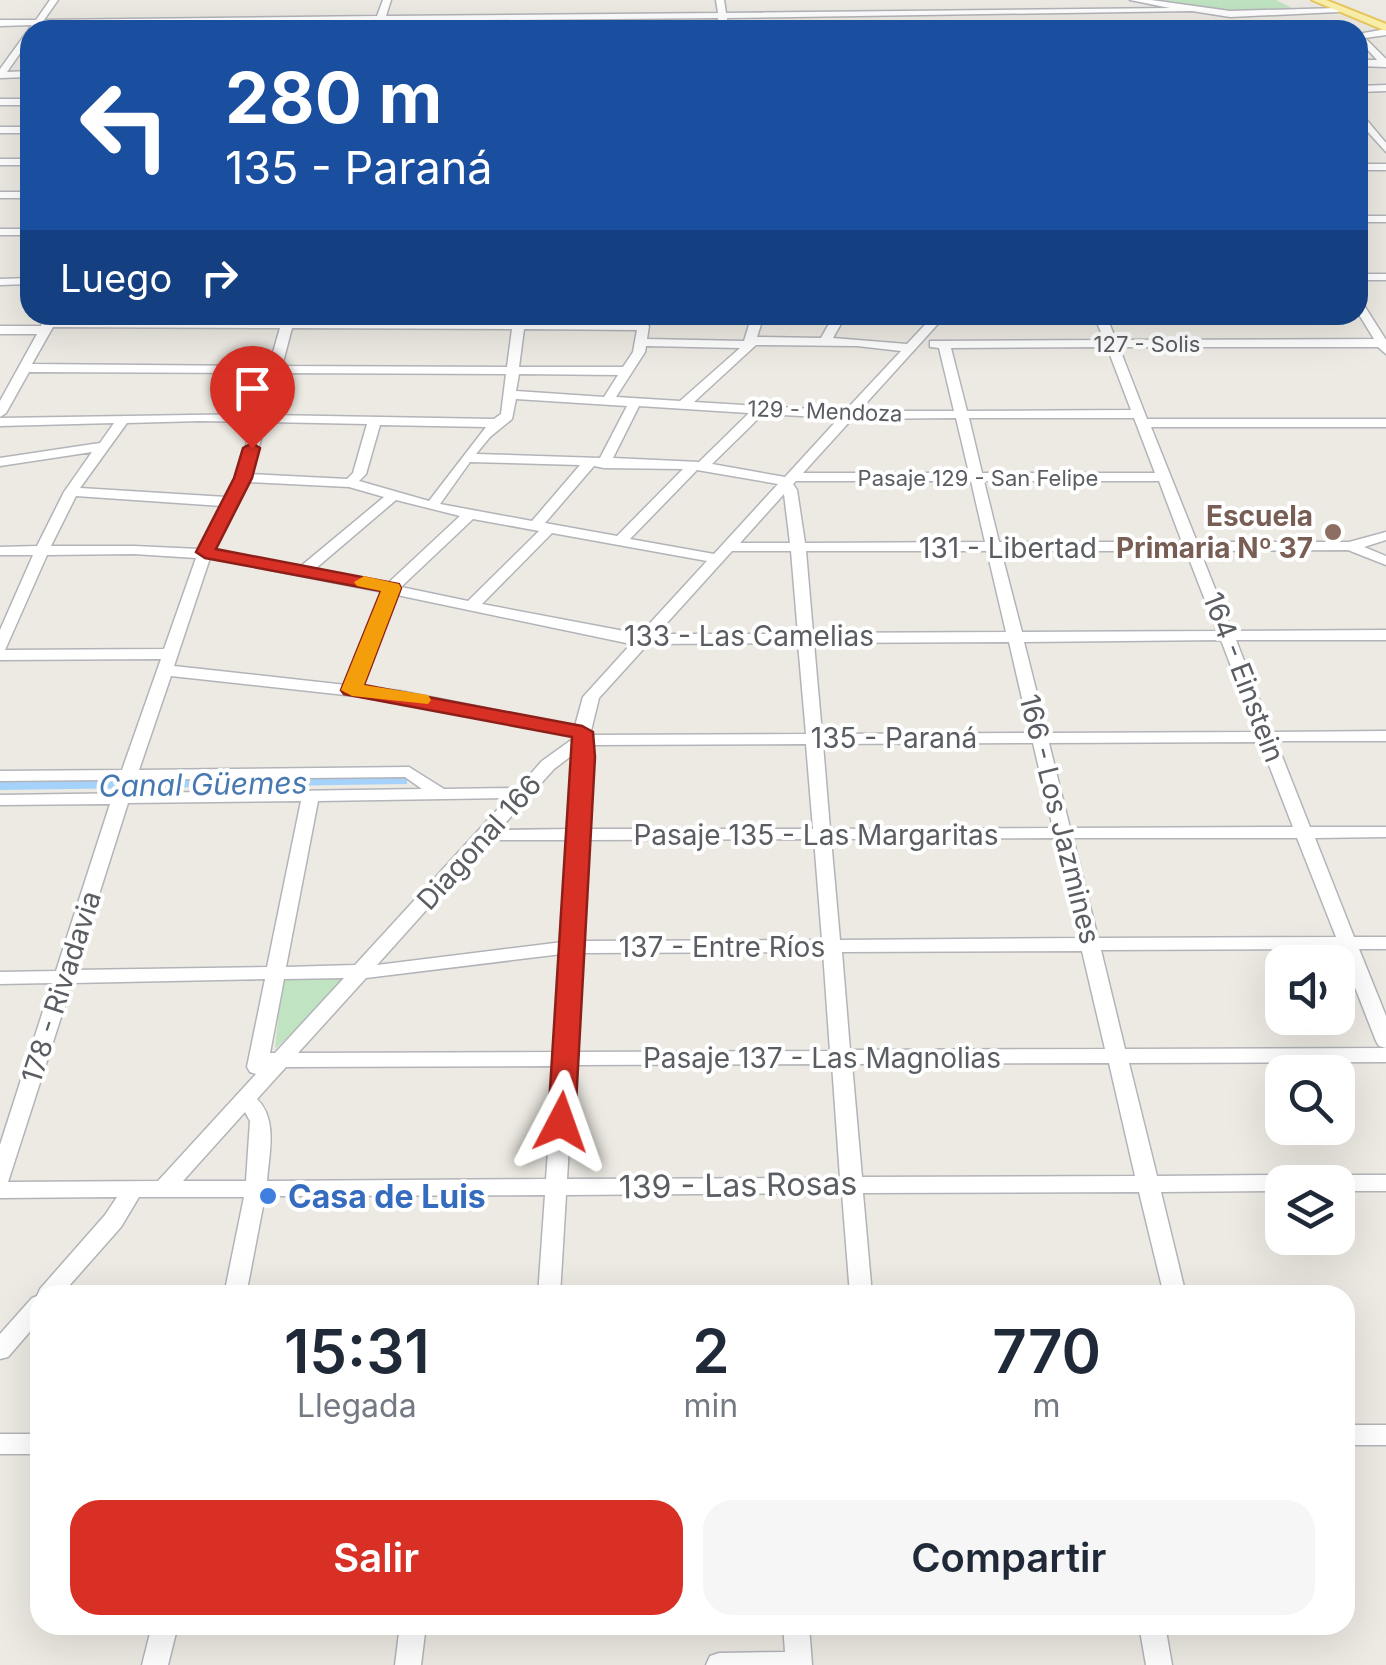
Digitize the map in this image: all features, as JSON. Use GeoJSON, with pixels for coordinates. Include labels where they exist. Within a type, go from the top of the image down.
{"type":"FeatureCollection","features":[{"type":"Feature","properties":{"kind":"main road"},"geometry":{"type":"LineString","coordinates":[[1317,0],[1386,27]]}},
{"type":"Feature","properties":{"kind":"street"},"geometry":{"type":"LineString","coordinates":[[547,18],[550,0]]}},
{"type":"Feature","properties":{"kind":"street"},"geometry":{"type":"LineString","coordinates":[[720,0],[723,20]]}},
{"type":"Feature","properties":{"kind":"street"},"geometry":{"type":"LineString","coordinates":[[1039,0],[1050,20]]}},
{"type":"Feature","properties":{"kind":"street"},"geometry":{"type":"LineString","coordinates":[[1134,0],[1215,17],[1278,15],[1336,5]]}},
{"type":"Feature","properties":{"kind":"street"},"geometry":{"type":"LineString","coordinates":[[211,20],[216,10]]}},
{"type":"Feature","properties":{"kind":"street"},"geometry":{"type":"LineString","coordinates":[[499,20],[1188,10]]}},
{"type":"Feature","properties":{"kind":"street"},"geometry":{"type":"LineString","coordinates":[[880,15],[882,20]]}},
{"type":"Feature","properties":{"kind":"street"},"geometry":{"type":"LineString","coordinates":[[0,75],[20,53]]}},
{"type":"Feature","properties":{"kind":"street"},"geometry":{"type":"LineString","coordinates":[[1368,125],[1386,149]]}},
{"type":"Feature","properties":{"kind":"street"},"geometry":{"type":"LineString","coordinates":[[1368,321],[1384,347]]}},
{"type":"Feature","properties":{"kind":"street"},"geometry":{"type":"LineString","coordinates":[[0,330],[31,325]]}},
{"type":"Feature","properties":{"kind":"street"},"geometry":{"type":"LineString","coordinates":[[0,413],[47,325]]}},
{"type":"Feature","properties":{"kind":"street"},"geometry":{"type":"LineString","coordinates":[[129,775],[205,552],[243,478],[287,325]]}},
{"type":"Feature","properties":{"kind":"street"},"geometry":{"type":"LineString","coordinates":[[431,507],[493,424],[507,416],[516,372],[519,325]]}},
{"type":"Feature","properties":{"kind":"street"},"geometry":{"type":"LineString","coordinates":[[607,402],[643,342],[643,326],[622,325]]}},
{"type":"Feature","properties":{"kind":"street"},"geometry":{"type":"LineString","coordinates":[[683,405],[751,343],[756,325]]}},
{"type":"Feature","properties":{"kind":"street"},"geometry":{"type":"LineString","coordinates":[[825,342],[834,325]]}},
{"type":"Feature","properties":{"kind":"street","name":"Diagonal 166"},"geometry":{"type":"LineString","coordinates":[[164,1188],[244,1099],[266,1067],[361,972],[562,752],[582,736],[595,690],[930,325]]}},
{"type":"Feature","properties":{"kind":"street","name":"164 - Einstein"},"geometry":{"type":"LineString","coordinates":[[1104,325],[1386,1041]]}},
{"type":"Feature","properties":{"kind":"street","name":"127 - Solis"},"geometry":{"type":"LineString","coordinates":[[643,342],[1384,347]]}},
{"type":"Feature","properties":{"kind":"street","name":"166 - Los Jazmines"},"geometry":{"type":"LineString","coordinates":[[944,344],[1173,1285]]}},
{"type":"Feature","properties":{"kind":"street"},"geometry":{"type":"LineString","coordinates":[[0,377],[22,372],[275,368],[626,371]]}},
{"type":"Feature","properties":{"kind":"street","name":"129 - Mendoza"},"geometry":{"type":"LineString","coordinates":[[512,395],[850,415],[1386,423]]}},
{"type":"Feature","properties":{"kind":"street"},"geometry":{"type":"LineString","coordinates":[[604,464],[634,404]]}},
{"type":"Feature","properties":{"kind":"street"},"geometry":{"type":"LineString","coordinates":[[621,540],[760,409]]}},
{"type":"Feature","properties":{"kind":"street"},"geometry":{"type":"LineString","coordinates":[[0,422],[260,418],[493,424]]}},
{"type":"Feature","properties":{"kind":"street"},"geometry":{"type":"LineString","coordinates":[[0,647],[70,492],[123,419]]}},
{"type":"Feature","properties":{"kind":"street"},"geometry":{"type":"LineString","coordinates":[[350,483],[359,474],[375,419]]}},
{"type":"Feature","properties":{"kind":"street"},"geometry":{"type":"LineString","coordinates":[[0,462],[100,447]]}},
{"type":"Feature","properties":{"kind":"street","name":"Pasaje 129 - San Felipe"},"geometry":{"type":"LineString","coordinates":[[470,458],[698,466],[788,481],[1164,477]]}},
{"type":"Feature","properties":{"kind":"street"},"geometry":{"type":"LineString","coordinates":[[471,607],[543,526],[588,464]]}},
{"type":"Feature","properties":{"kind":"street","name":"131 - Libertad"},"geometry":{"type":"LineString","coordinates":[[243,478],[350,483],[470,515],[721,552],[798,547],[1350,546]]}},
{"type":"Feature","properties":{"kind":"street"},"geometry":{"type":"LineString","coordinates":[[788,481],[806,636],[860,1285]]}},
{"type":"Feature","properties":{"kind":"street"},"geometry":{"type":"LineString","coordinates":[[70,492],[232,502]]}},
{"type":"Feature","properties":{"kind":"street"},"geometry":{"type":"LineString","coordinates":[[305,570],[394,496]]}},
{"type":"Feature","properties":{"kind":"street"},"geometry":{"type":"LineString","coordinates":[[352,690],[392,588],[470,515]]}},
{"type":"Feature","properties":{"kind":"street"},"geometry":{"type":"LineString","coordinates":[[1350,546],[1386,536]]}},
{"type":"Feature","properties":{"kind":"street"},"geometry":{"type":"LineString","coordinates":[[1350,546],[1386,561]]}},
{"type":"Feature","properties":{"kind":"street","name":"133 - Las Camelias"},"geometry":{"type":"LineString","coordinates":[[0,551],[205,552],[640,638],[1386,635]]}},
{"type":"Feature","properties":{"kind":"street","name":"135 - Paraná"},"geometry":{"type":"LineString","coordinates":[[0,655],[166,662],[400,696],[582,736],[1386,736]]}},
{"type":"Feature","properties":{"kind":"street"},"geometry":{"type":"LineString","coordinates":[[549,1285],[566,1057],[584,757],[582,736]]}},
{"type":"Feature","properties":{"kind":"street"},"geometry":{"type":"LineString","coordinates":[[0,776],[409,772],[439,793]]}},
{"type":"Feature","properties":{"kind":"street"},"geometry":{"type":"LineString","coordinates":[[0,800],[525,793]]}},
{"type":"Feature","properties":{"kind":"street"},"geometry":{"type":"LineString","coordinates":[[266,1067],[276,976],[311,796]]}},
{"type":"Feature","properties":{"kind":"street","name":"178 - Rivadavia"},"geometry":{"type":"LineString","coordinates":[[0,1178],[121,797]]}},
{"type":"Feature","properties":{"kind":"street","name":"Pasaje 135 - Las Margaritas"},"geometry":{"type":"LineString","coordinates":[[486,835],[1386,832]]}},
{"type":"Feature","properties":{"kind":"street","name":"137 - Entre Ríos"},"geometry":{"type":"LineString","coordinates":[[0,978],[361,972],[571,947],[1386,943]]}},
{"type":"Feature","properties":{"kind":"street","name":"Pasaje 137 - Las Magnolias"},"geometry":{"type":"LineString","coordinates":[[266,1067],[566,1057],[1386,1055]]}},
{"type":"Feature","properties":{"kind":"street"},"geometry":{"type":"LineString","coordinates":[[237,1285],[256,1188],[260,1120],[244,1099]]}},
{"type":"Feature","properties":{"kind":"street","name":"139 - Las Rosas"},"geometry":{"type":"LineString","coordinates":[[0,1190],[1265,1183]]}},
{"type":"Feature","properties":{"kind":"street"},"geometry":{"type":"LineString","coordinates":[[1355,1183],[1386,1183]]}},
{"type":"Feature","properties":{"kind":"street"},"geometry":{"type":"LineString","coordinates":[[57,1285],[113,1221],[133,1189]]}},
{"type":"Feature","properties":{"kind":"street"},"geometry":{"type":"LineString","coordinates":[[0,1350],[30,1316]]}},
{"type":"Feature","properties":{"kind":"street"},"geometry":{"type":"LineString","coordinates":[[1355,1435],[1386,1436]]}},
{"type":"Feature","properties":{"kind":"street"},"geometry":{"type":"LineString","coordinates":[[0,1444],[30,1444]]}},
{"type":"Feature","properties":{"kind":"street"},"geometry":{"type":"LineString","coordinates":[[155,1665],[162,1635]]}},
{"type":"Feature","properties":{"kind":"street"},"geometry":{"type":"LineString","coordinates":[[408,1665],[412,1635]]}},
{"type":"Feature","properties":{"kind":"street"},"geometry":{"type":"LineString","coordinates":[[719,1665],[799,1665],[797,1635]]}},
{"type":"Feature","properties":{"kind":"street"},"geometry":{"type":"LineString","coordinates":[[1154,1635],[1159,1665]]}},
{"type":"Feature","properties":{"kind":"green space"},"geometry":{"type":"Polygon","coordinates":[[[1141,0],[1276,0],[1300,12],[1217,11],[1141,0]]]}},
{"type":"Feature","properties":{"kind":"green space"},"geometry":{"type":"Polygon","coordinates":[[[351,977],[275,1049],[282,980],[351,977]]]}},
{"type":"Feature","properties":{"kind":"water","name":"Canal Güemes"},"geometry":{"type":"Polygon","coordinates":[[[407,777],[407,784],[0,790],[0,782],[407,777]]]}},
{"type":"Feature","properties":{"kind":"slow traffic"},"geometry":{"type":"LineString","coordinates":[[364,582],[392,588],[352,690],[421,700]]}},
{"type":"Feature","properties":{"kind":"place","name":"Escuela Primaria Nº 37"},"geometry":{"type":"Point","coordinates":[1333,532]}},
{"type":"Feature","properties":{"kind":"place","name":"Casa de Luis"},"geometry":{"type":"Point","coordinates":[268,1196]}},
{"type":"Feature","properties":{"kind":"route"},"geometry":{"type":"LineString","coordinates":[[252,448],[243,478],[205,552],[392,588],[352,690],[582,732],[584,757],[561,1122]]}}]}
